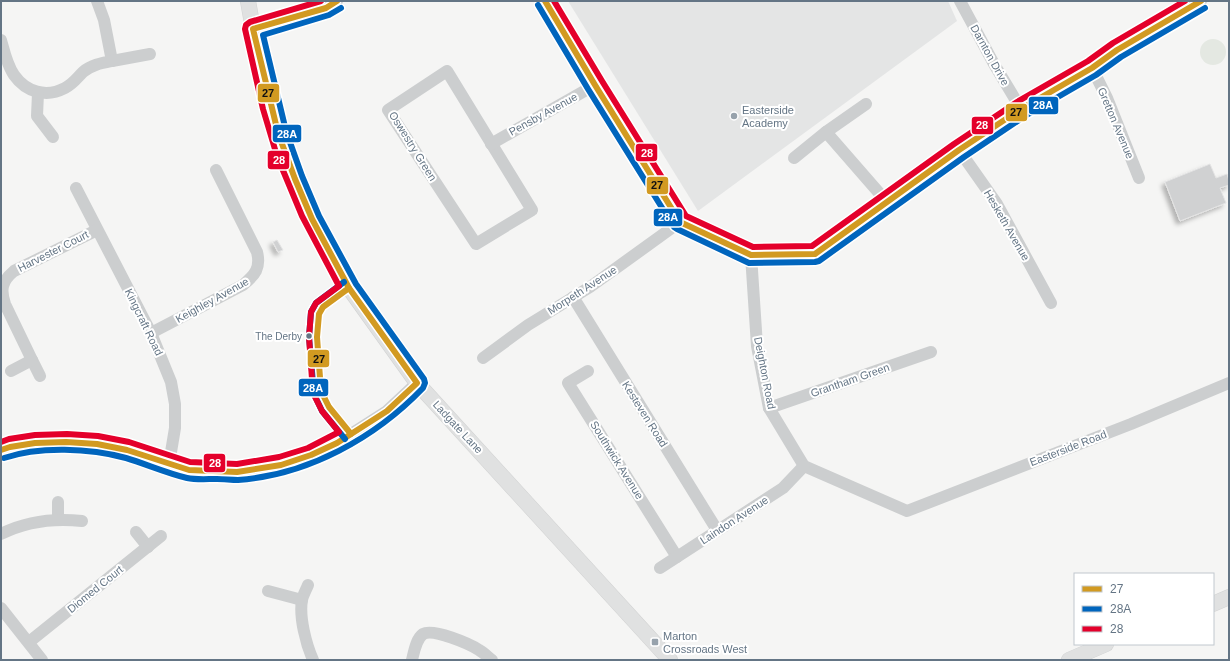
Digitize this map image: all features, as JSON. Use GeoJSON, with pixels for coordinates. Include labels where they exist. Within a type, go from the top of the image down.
{"type":"FeatureCollection","features":[{"type":"Feature","properties":{"kind":"main road","name":"Ladgate Lane"},"geometry":{"type":"LineString","coordinates":[[248,1],[253,29],[278,133],[312,219],[330,256],[349,288],[417,383],[670,660]]}},
{"type":"Feature","properties":{"kind":"main road"},"geometry":{"type":"LineString","coordinates":[[1214,604],[1229,597]]}},
{"type":"Feature","properties":{"kind":"main road"},"geometry":{"type":"LineString","coordinates":[[1069,660],[1104,645]]}},
{"type":"Feature","properties":{"kind":"street"},"geometry":{"type":"LineString","coordinates":[[98,1],[104,20],[112,61]]}},
{"type":"Feature","properties":{"kind":"street"},"geometry":{"type":"LineString","coordinates":[[253,29],[326,8],[337,1]]}},
{"type":"Feature","properties":{"kind":"street"},"geometry":{"type":"LineString","coordinates":[[545,1],[680,222],[751,255],[815,254],[959,150],[1021,109],[1092,68],[1117,50],[1194,3]]}},
{"type":"Feature","properties":{"kind":"street","name":"Darnton Drive"},"geometry":{"type":"LineString","coordinates":[[960,1],[994,64],[1021,109]]}},
{"type":"Feature","properties":{"kind":"street"},"geometry":{"type":"LineString","coordinates":[[1,40],[3,57],[13,74],[21,84],[38,93],[53,93],[66,88],[84,71],[96,64],[150,54]]}},
{"type":"Feature","properties":{"kind":"street","name":"Gretton Avenue"},"geometry":{"type":"LineString","coordinates":[[1092,68],[1107,98],[1139,178]]}},
{"type":"Feature","properties":{"kind":"street","name":"Oswestry Green"},"geometry":{"type":"LineString","coordinates":[[447,71],[491,144],[532,210],[476,244],[388,110],[447,71]]}},
{"type":"Feature","properties":{"kind":"street","name":"Pensby Avenue"},"geometry":{"type":"LineString","coordinates":[[491,144],[595,85]]}},
{"type":"Feature","properties":{"kind":"street"},"geometry":{"type":"LineString","coordinates":[[38,93],[37,116],[53,137]]}},
{"type":"Feature","properties":{"kind":"street"},"geometry":{"type":"LineString","coordinates":[[794,158],[826,132],[866,104]]}},
{"type":"Feature","properties":{"kind":"street"},"geometry":{"type":"LineString","coordinates":[[826,132],[887,202]]}},
{"type":"Feature","properties":{"kind":"street","name":"Hesketh Avenue"},"geometry":{"type":"LineString","coordinates":[[959,150],[997,204],[1051,303]]}},
{"type":"Feature","properties":{"kind":"street","name":"Keighley Avenue"},"geometry":{"type":"LineString","coordinates":[[151,333],[243,285],[252,278],[258,268],[259,261],[257,252],[216,170]]}},
{"type":"Feature","properties":{"kind":"street","name":"Kingcraft Road"},"geometry":{"type":"LineString","coordinates":[[76,188],[151,333],[171,382],[175,404],[175,428],[169,464]]}},
{"type":"Feature","properties":{"kind":"street","name":"Morpeth Avenue"},"geometry":{"type":"LineString","coordinates":[[483,358],[528,325],[590,287],[680,222]]}},
{"type":"Feature","properties":{"kind":"street","name":"Harvester Court"},"geometry":{"type":"LineString","coordinates":[[40,376],[5,304],[2,296],[2,288],[8,276],[14,271],[97,230]]}},
{"type":"Feature","properties":{"kind":"street","name":"Deighton Road"},"geometry":{"type":"LineString","coordinates":[[751,255],[757,346],[770,408],[804,466]]}},
{"type":"Feature","properties":{"kind":"street","name":"Kesteven Road"},"geometry":{"type":"LineString","coordinates":[[573,297],[717,530]]}},
{"type":"Feature","properties":{"kind":"street","name":"Grantham Green"},"geometry":{"type":"LineString","coordinates":[[770,408],[931,352]]}},
{"type":"Feature","properties":{"kind":"street"},"geometry":{"type":"LineString","coordinates":[[11,370],[32,360]]}},
{"type":"Feature","properties":{"kind":"street","name":"Southwick Avenue"},"geometry":{"type":"LineString","coordinates":[[588,371],[568,383],[677,557]]}},
{"type":"Feature","properties":{"kind":"street"},"geometry":{"type":"LineString","coordinates":[[1,450],[35,443],[66,442],[97,444],[127,450],[189,470],[237,472],[281,465],[304,458],[337,443],[387,411],[417,383]]}},
{"type":"Feature","properties":{"kind":"street","name":"Easterside Road"},"geometry":{"type":"LineString","coordinates":[[804,466],[907,511],[1131,424],[1229,383]]}},
{"type":"Feature","properties":{"kind":"street","name":"Laindon Avenue"},"geometry":{"type":"LineString","coordinates":[[660,568],[783,488],[804,466]]}},
{"type":"Feature","properties":{"kind":"street"},"geometry":{"type":"LineString","coordinates":[[58,502],[58,519]]}},
{"type":"Feature","properties":{"kind":"street"},"geometry":{"type":"LineString","coordinates":[[1,534],[8,530],[27,524],[48,520],[58,519],[82,521]]}},
{"type":"Feature","properties":{"kind":"street"},"geometry":{"type":"LineString","coordinates":[[136,532],[148,547]]}},
{"type":"Feature","properties":{"kind":"street","name":"Diomed Court"},"geometry":{"type":"LineString","coordinates":[[29,642],[162,536]]}},
{"type":"Feature","properties":{"kind":"street"},"geometry":{"type":"LineString","coordinates":[[308,585],[302,600],[302,622],[313,660]]}},
{"type":"Feature","properties":{"kind":"street"},"geometry":{"type":"LineString","coordinates":[[268,591],[302,600]]}},
{"type":"Feature","properties":{"kind":"street"},"geometry":{"type":"LineString","coordinates":[[1,608],[42,660]]}},
{"type":"Feature","properties":{"kind":"street"},"geometry":{"type":"LineString","coordinates":[[412,660],[418,639],[422,634],[432,632],[462,641],[479,650],[492,660]]}},
{"type":"Feature","properties":{"kind":"shaded area","name":"Easterside Academy"},"geometry":{"type":"Polygon","coordinates":[[[568,1],[948,1],[957,21],[698,211],[568,1]]]}},
{"type":"Feature","properties":{"kind":"shaded area"},"geometry":{"type":"Polygon","coordinates":[[[1213,39],[1222,43],[1226,52],[1222,61],[1213,65],[1204,61],[1200,52],[1204,43],[1213,39]]]}},
{"type":"Feature","properties":{"kind":"building"},"geometry":{"type":"Polygon","coordinates":[[[1210,164],[1216,178],[1227,174],[1229,185],[1220,188],[1226,203],[1180,221],[1165,182],[1210,164]]]}},
{"type":"Feature","properties":{"kind":"building"},"geometry":{"type":"Polygon","coordinates":[[[277,240],[283,250],[278,252],[273,242],[277,240]]]}},
{"type":"Feature","properties":{"kind":"transit line","name":"28"},"geometry":{"type":"LineString","coordinates":[[1,442],[9,439],[35,435],[67,434],[98,436],[129,442],[190,462],[237,464],[279,457],[308,448],[339,432],[322,411],[313,393],[309,337],[311,312],[316,303],[339,286],[302,216],[277,156],[263,109],[245,29],[246,25],[250,22],[321,1]]}},
{"type":"Feature","properties":{"kind":"transit line","name":"27"},"geometry":{"type":"LineString","coordinates":[[1,450],[35,443],[66,442],[97,444],[127,450],[189,470],[237,472],[281,465],[311,455],[337,443],[387,411],[417,383],[349,288],[312,219],[278,133],[253,29],[326,8],[337,1]]}},
{"type":"Feature","properties":{"kind":"transit line","name":"27"},"geometry":{"type":"LineString","coordinates":[[545,1],[680,222],[751,255],[815,254],[959,150],[1021,109],[1092,68],[1117,50],[1201,1]]}},
{"type":"Feature","properties":{"kind":"transit line","name":"28"},"geometry":{"type":"LineString","coordinates":[[554,1],[686,216],[753,247],[812,246],[954,144],[1017,102],[1088,61],[1113,43],[1185,1]]}},
{"type":"Feature","properties":{"kind":"transit line","name":"28A"},"geometry":{"type":"LineString","coordinates":[[538,5],[588,89],[674,227],[749,263],[819,261],[964,157],[1025,116],[1096,75],[1121,57],[1205,8]]}},
{"type":"Feature","properties":{"kind":"transit line","name":"28A"},"geometry":{"type":"LineString","coordinates":[[4,458],[18,454],[48,450],[81,450],[126,458],[190,479],[238,480],[264,477],[290,471],[339,451],[384,423],[423,388],[425,383],[424,379],[356,284],[319,216],[302,176],[286,131],[263,35],[329,15],[341,8]]}},
{"type":"Feature","properties":{"kind":"transit line","name":"28A"},"geometry":{"type":"LineString","coordinates":[[344,282],[316,303],[311,312],[309,337],[314,394],[322,411],[345,439]]}},
{"type":"Feature","properties":{"kind":"transit line","name":"27"},"geometry":{"type":"LineString","coordinates":[[349,288],[323,307],[319,314],[317,337],[321,391],[329,407],[351,434]]}},
{"type":"Feature","properties":{"kind":"place","name":"Easterside Academy"},"geometry":{"type":"Point","coordinates":[734,116]}},
{"type":"Feature","properties":{"kind":"place","name":"The Derby"},"geometry":{"type":"Point","coordinates":[309,336]}},
{"type":"Feature","properties":{"kind":"place","name":"Marton Crossroads West"},"geometry":{"type":"Point","coordinates":[655,642]}}]}
